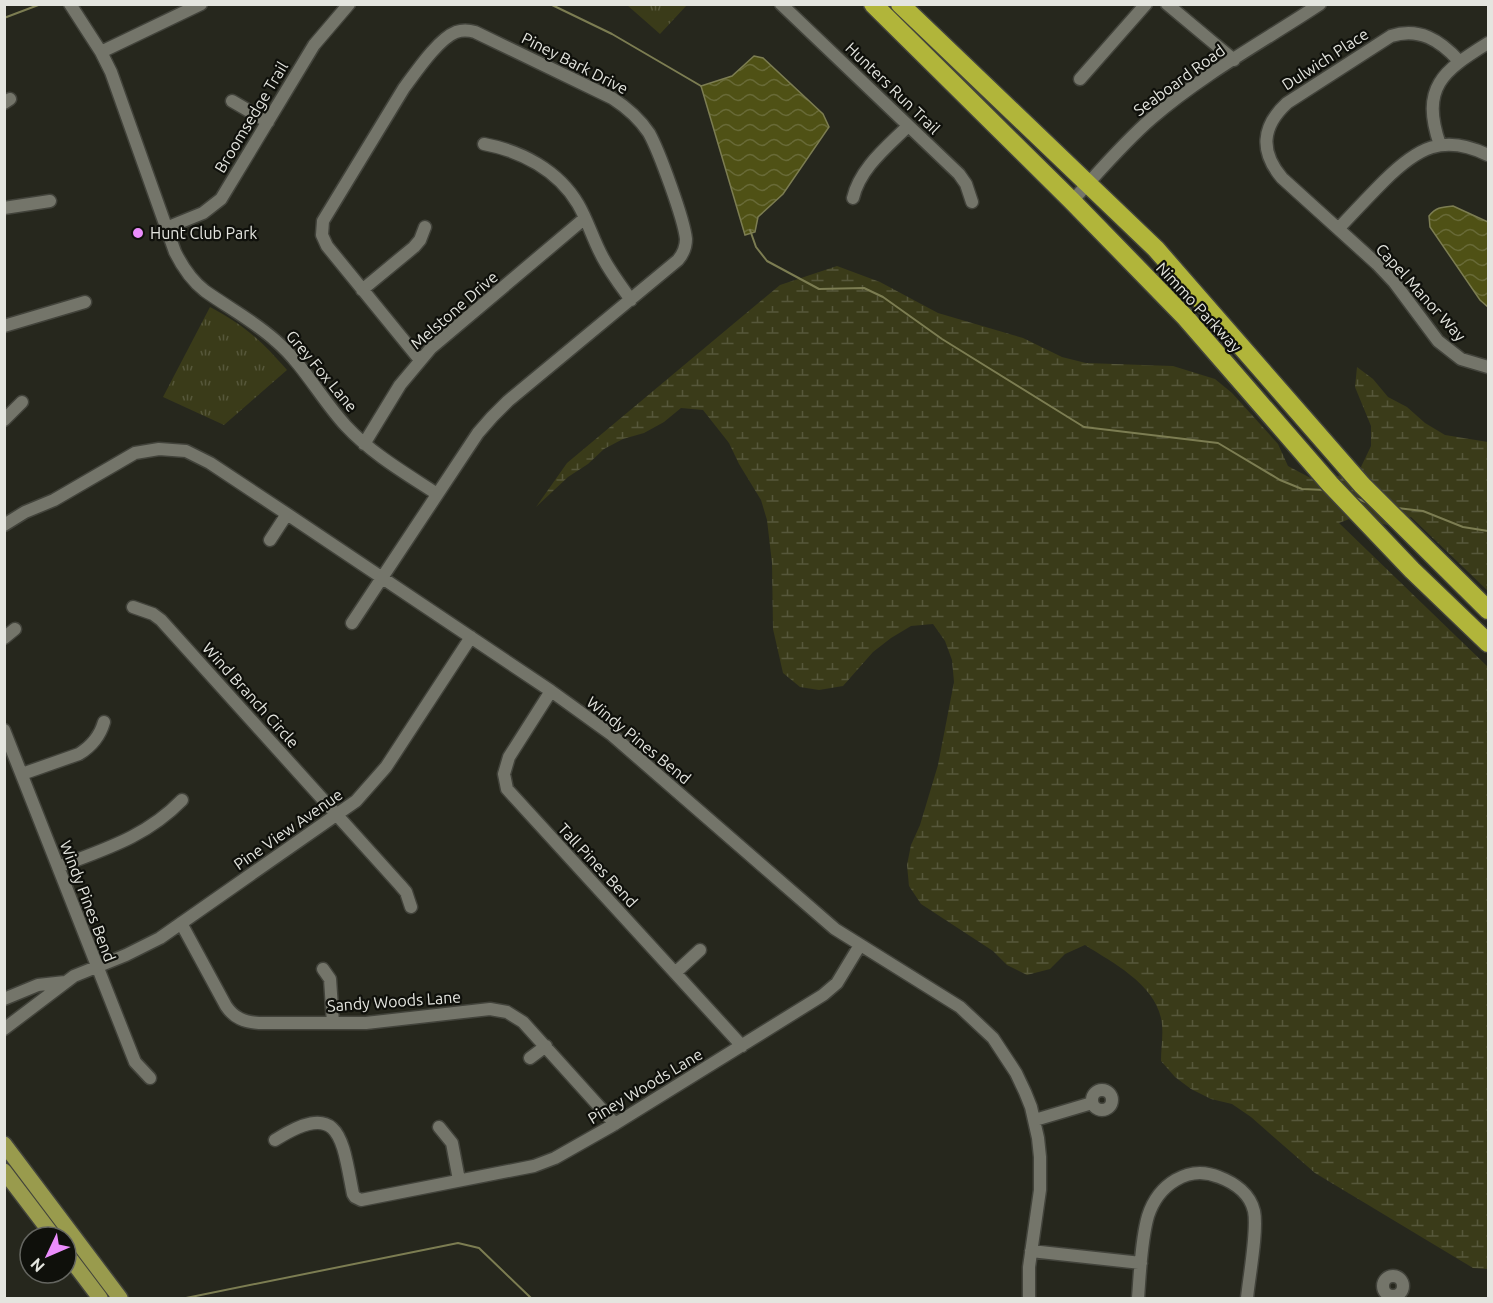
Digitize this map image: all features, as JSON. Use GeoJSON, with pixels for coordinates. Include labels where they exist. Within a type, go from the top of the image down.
{"type":"FeatureCollection","features":[{"type":"Feature","properties":{"kind":"highway","name":"Nimmo Parkway"},"geometry":{"type":"LineString","coordinates":[[873,4],[1072,201],[1186,318],[1330,484],[1412,570],[1488,643]]}},
{"type":"Feature","properties":{"kind":"highway","name":"Nimmo Parkway"},"geometry":{"type":"LineString","coordinates":[[900,4],[1155,249],[1362,485],[1488,610]]}},
{"type":"Feature","properties":{"kind":"main road"},"geometry":{"type":"LineString","coordinates":[[4,1144],[120,1299]]}},
{"type":"Feature","properties":{"kind":"main road"},"geometry":{"type":"LineString","coordinates":[[4,1171],[45,1225]]}},
{"type":"Feature","properties":{"kind":"main road"},"geometry":{"type":"LineString","coordinates":[[78,1269],[100,1299]]}},
{"type":"Feature","properties":{"kind":"street","name":"Grey Fox Lane"},"geometry":{"type":"LineString","coordinates":[[70,4],[111,72],[175,252],[189,276],[206,291],[243,314],[282,346],[301,367],[329,407],[364,444],[437,495]]}},
{"type":"Feature","properties":{"kind":"street"},"geometry":{"type":"LineString","coordinates":[[101,52],[201,4]]}},
{"type":"Feature","properties":{"kind":"street","name":"Hunters Run Trail"},"geometry":{"type":"LineString","coordinates":[[781,4],[959,174],[966,184],[972,202]]}},
{"type":"Feature","properties":{"kind":"street"},"geometry":{"type":"LineString","coordinates":[[1080,79],[1146,4]]}},
{"type":"Feature","properties":{"kind":"street"},"geometry":{"type":"LineString","coordinates":[[1167,4],[1234,60]]}},
{"type":"Feature","properties":{"kind":"street","name":"Seaboard Road"},"geometry":{"type":"LineString","coordinates":[[1072,201],[1153,117],[1196,84],[1320,4]]}},
{"type":"Feature","properties":{"kind":"street","name":"Broomsedge Trail"},"geometry":{"type":"LineString","coordinates":[[166,228],[203,213],[221,199],[314,45],[348,5]]}},
{"type":"Feature","properties":{"kind":"street","name":"Piney Bark Drive"},"geometry":{"type":"LineString","coordinates":[[352,622],[478,433],[500,409],[678,260],[686,246],[677,207],[650,136],[632,112],[612,98],[468,30],[455,32],[449,36],[404,88],[325,215],[322,229],[324,242],[420,360]]}},
{"type":"Feature","properties":{"kind":"street","name":"Dulwich Place"},"geometry":{"type":"LineString","coordinates":[[1339,228],[1282,178],[1274,168],[1266,145],[1268,128],[1273,118],[1287,103],[1388,38],[1400,33],[1410,32],[1428,36],[1448,49],[1459,61]]}},
{"type":"Feature","properties":{"kind":"street"},"geometry":{"type":"LineString","coordinates":[[1440,144],[1432,119],[1433,98],[1443,77],[1459,61],[1488,43]]}},
{"type":"Feature","properties":{"kind":"street"},"geometry":{"type":"LineString","coordinates":[[232,100],[268,122]]}},
{"type":"Feature","properties":{"kind":"street"},"geometry":{"type":"LineString","coordinates":[[853,198],[855,187],[864,172],[908,126]]}},
{"type":"Feature","properties":{"kind":"street"},"geometry":{"type":"LineString","coordinates":[[484,144],[520,154],[547,170],[572,195],[604,260],[631,300]]}},
{"type":"Feature","properties":{"kind":"street"},"geometry":{"type":"LineString","coordinates":[[1339,228],[1405,161],[1419,151],[1440,144],[1450,144],[1488,155]]}},
{"type":"Feature","properties":{"kind":"street"},"geometry":{"type":"LineString","coordinates":[[4,208],[50,201]]}},
{"type":"Feature","properties":{"kind":"street","name":"Melstone Drive"},"geometry":{"type":"LineString","coordinates":[[364,444],[390,400],[431,348],[585,218]]}},
{"type":"Feature","properties":{"kind":"street"},"geometry":{"type":"LineString","coordinates":[[362,290],[414,246],[420,240],[425,227]]}},
{"type":"Feature","properties":{"kind":"street","name":"Capel Manor Way"},"geometry":{"type":"LineString","coordinates":[[1339,228],[1394,282],[1438,341],[1461,359],[1488,367]]}},
{"type":"Feature","properties":{"kind":"street"},"geometry":{"type":"LineString","coordinates":[[4,326],[85,302]]}},
{"type":"Feature","properties":{"kind":"street"},"geometry":{"type":"LineString","coordinates":[[4,420],[22,402]]}},
{"type":"Feature","properties":{"kind":"street","name":"Windy Pines Bend"},"geometry":{"type":"LineString","coordinates":[[4,525],[25,512],[54,500],[124,459],[141,452],[159,448],[186,451],[198,456],[382,577],[612,735],[822,919],[860,945],[940,993],[960,1007],[993,1038],[1016,1073],[1035,1120],[1040,1156],[1039,1206],[1031,1251],[1029,1299]]}},
{"type":"Feature","properties":{"kind":"street"},"geometry":{"type":"LineString","coordinates":[[270,540],[287,514]]}},
{"type":"Feature","properties":{"kind":"street","name":"Wind Branch Circle"},"geometry":{"type":"LineString","coordinates":[[134,607],[153,614],[161,620],[400,885],[406,892],[411,908]]}},
{"type":"Feature","properties":{"kind":"street"},"geometry":{"type":"LineString","coordinates":[[4,638],[15,629]]}},
{"type":"Feature","properties":{"kind":"street","name":"Pine View Avenue"},"geometry":{"type":"LineString","coordinates":[[4,1029],[65,982],[143,947],[181,923],[356,801],[386,767],[471,637]]}},
{"type":"Feature","properties":{"kind":"street","name":"Tall Pines Bend"},"geometry":{"type":"LineString","coordinates":[[551,691],[509,757],[504,774],[507,789],[742,1046]]}},
{"type":"Feature","properties":{"kind":"street"},"geometry":{"type":"LineString","coordinates":[[22,774],[87,749],[99,734],[104,722]]}},
{"type":"Feature","properties":{"kind":"street","name":"Windy Pines Bend"},"geometry":{"type":"LineString","coordinates":[[4,730],[135,1062],[150,1078]]}},
{"type":"Feature","properties":{"kind":"street"},"geometry":{"type":"LineString","coordinates":[[58,867],[139,834],[154,825],[182,800]]}},
{"type":"Feature","properties":{"kind":"street","name":"Sandy Woods Lane"},"geometry":{"type":"LineString","coordinates":[[181,923],[226,1006],[235,1016],[249,1023],[333,1023],[400,1020],[497,1010],[507,1012],[524,1022],[615,1124]]}},
{"type":"Feature","properties":{"kind":"street","name":"Piney Woods Lane"},"geometry":{"type":"LineString","coordinates":[[274,1140],[304,1124],[314,1122],[327,1125],[335,1131],[342,1143],[355,1197],[362,1200],[534,1166],[571,1150],[615,1124],[830,990],[837,983],[860,945]]}},
{"type":"Feature","properties":{"kind":"street"},"geometry":{"type":"LineString","coordinates":[[675,973],[700,950]]}},
{"type":"Feature","properties":{"kind":"street"},"geometry":{"type":"LineString","coordinates":[[323,969],[330,979],[333,1023]]}},
{"type":"Feature","properties":{"kind":"street","name":"Pine View Avenue"},"geometry":{"type":"LineString","coordinates":[[4,999],[38,985],[65,982]]}},
{"type":"Feature","properties":{"kind":"street"},"geometry":{"type":"LineString","coordinates":[[530,1058],[546,1046]]}},
{"type":"Feature","properties":{"kind":"street"},"geometry":{"type":"LineString","coordinates":[[1035,1120],[1092,1103]]}},
{"type":"Feature","properties":{"kind":"street"},"geometry":{"type":"LineString","coordinates":[[440,1127],[452,1143],[459,1180]]}},
{"type":"Feature","properties":{"kind":"street"},"geometry":{"type":"LineString","coordinates":[[1138,1299],[1147,1221],[1158,1195],[1175,1180],[1202,1168],[1235,1185],[1251,1204],[1255,1221],[1247,1299]]}},
{"type":"Feature","properties":{"kind":"street"},"geometry":{"type":"LineString","coordinates":[[1031,1251],[1141,1263]]}},
{"type":"Feature","properties":{"kind":"green space"},"geometry":{"type":"Polygon","coordinates":[[[627,5],[687,5],[660,34],[627,5]]]}},
{"type":"Feature","properties":{"kind":"green space"},"geometry":{"type":"Polygon","coordinates":[[[837,266],[880,282],[938,313],[1023,338],[1062,357],[1086,363],[1173,366],[1215,379],[1232,393],[1278,444],[1288,466],[1320,483],[1361,467],[1371,446],[1371,426],[1355,387],[1357,367],[1373,379],[1388,397],[1407,407],[1425,423],[1445,435],[1488,442],[1488,591],[1411,517],[1393,526],[1352,518],[1339,523],[1488,667],[1488,1269],[1473,1268],[1315,1173],[1251,1117],[1232,1104],[1211,1099],[1191,1089],[1175,1077],[1161,1061],[1162,1023],[1157,1006],[1141,984],[1108,959],[1085,945],[1065,954],[1050,969],[1027,975],[1007,965],[993,951],[921,904],[909,886],[907,865],[911,845],[920,825],[938,765],[954,682],[952,660],[945,641],[933,624],[911,626],[873,652],[843,686],[819,690],[800,687],[783,673],[773,629],[772,563],[767,520],[761,500],[729,443],[703,410],[681,408],[664,422],[644,433],[623,439],[604,449],[588,464],[568,477],[536,507],[567,463],[780,285],[837,266]]]}},
{"type":"Feature","properties":{"kind":"green space"},"geometry":{"type":"Polygon","coordinates":[[[210,307],[252,334],[287,370],[224,425],[163,397],[210,307]]]}},
{"type":"Feature","properties":{"kind":"water"},"geometry":{"type":"Polygon","coordinates":[[[754,56],[763,58],[823,114],[829,127],[783,194],[758,217],[755,232],[745,235],[701,86],[732,76],[754,56]]]}},
{"type":"Feature","properties":{"kind":"water"},"geometry":{"type":"Polygon","coordinates":[[[1453,206],[1488,222],[1488,307],[1480,300],[1430,227],[1429,216],[1434,211],[1453,206]]]}},
{"type":"Feature","properties":{"kind":"waterway"},"geometry":{"type":"LineString","coordinates":[[4,18],[41,4]]}},
{"type":"Feature","properties":{"kind":"waterway"},"geometry":{"type":"LineString","coordinates":[[550,4],[612,34],[701,86]]}},
{"type":"Feature","properties":{"kind":"waterway"},"geometry":{"type":"LineString","coordinates":[[750,230],[756,247],[767,261],[819,289],[864,288],[883,297],[942,339],[1084,427],[1218,443],[1280,480],[1302,489],[1325,490]]}},
{"type":"Feature","properties":{"kind":"waterway"},"geometry":{"type":"LineString","coordinates":[[1353,497],[1368,503]]}},
{"type":"Feature","properties":{"kind":"waterway"},"geometry":{"type":"LineString","coordinates":[[1397,508],[1423,511],[1463,527],[1488,531]]}},
{"type":"Feature","properties":{"kind":"waterway"},"geometry":{"type":"LineString","coordinates":[[186,1298],[458,1243],[479,1248],[531,1298]]}},
{"type":"Feature","properties":{"kind":"place","name":"Hunt Club Park"},"geometry":{"type":"Point","coordinates":[138,233]}}]}
